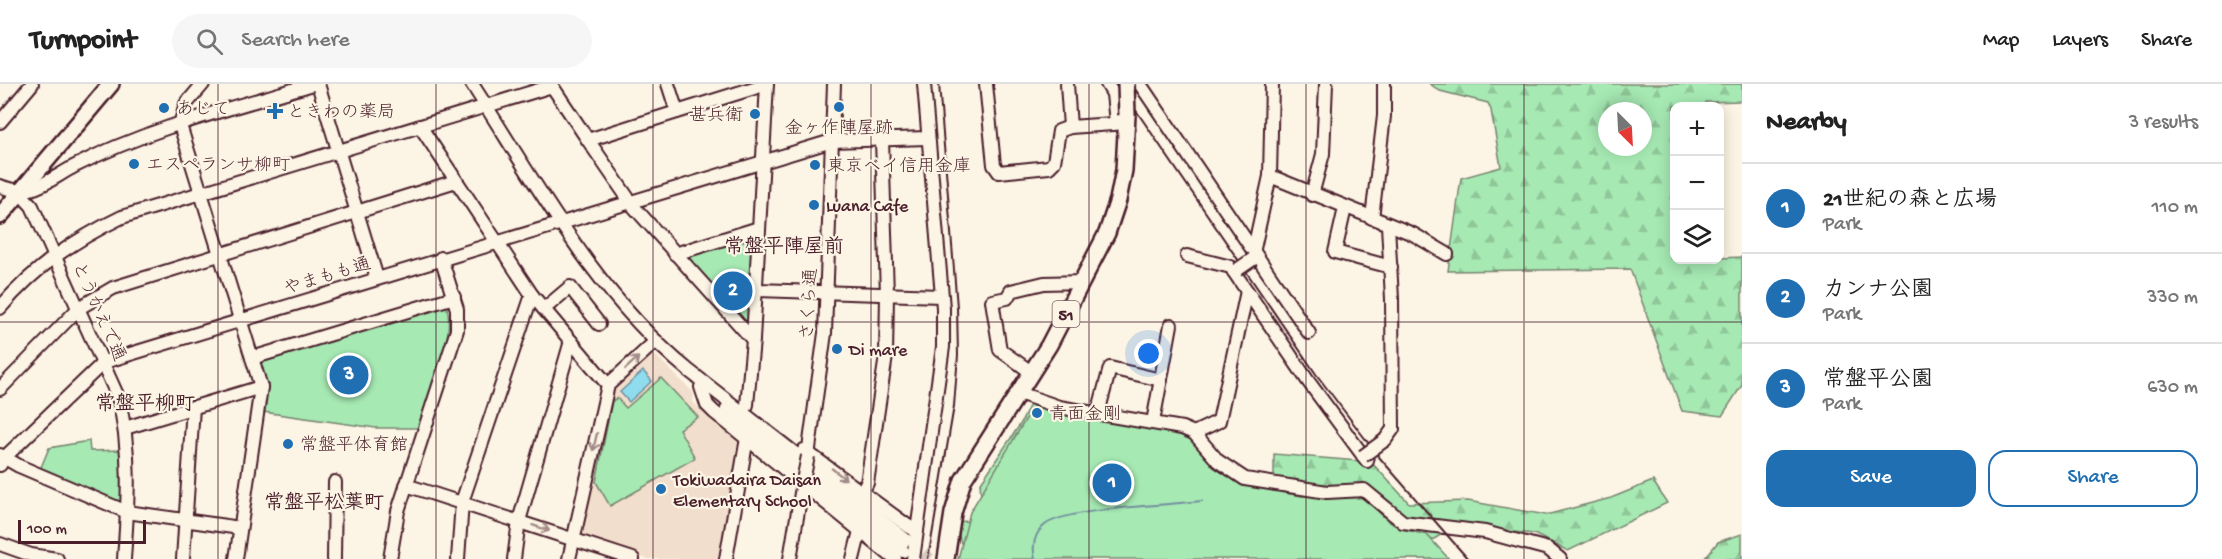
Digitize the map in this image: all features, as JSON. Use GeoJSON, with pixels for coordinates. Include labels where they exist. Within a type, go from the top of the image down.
{"type":"FeatureCollection","features":[{"type":"Feature","properties":{"kind":"main road"},"geometry":{"type":"LineString","coordinates":[[0,216],[111,84]]}},
{"type":"Feature","properties":{"kind":"main road","name":"51"},"geometry":{"type":"LineString","coordinates":[[946,559],[953,513],[963,480],[1065,318],[1107,233],[1118,200],[1124,170],[1123,120],[1126,84]]}},
{"type":"Feature","properties":{"kind":"street"},"geometry":{"type":"LineString","coordinates":[[0,122],[32,84]]}},
{"type":"Feature","properties":{"kind":"street"},"geometry":{"type":"LineString","coordinates":[[203,84],[186,104],[180,125],[261,387],[236,559]]}},
{"type":"Feature","properties":{"kind":"street"},"geometry":{"type":"LineString","coordinates":[[0,186],[20,193],[47,183],[118,146],[313,84]]}},
{"type":"Feature","properties":{"kind":"street"},"geometry":{"type":"LineString","coordinates":[[318,84],[377,278]]}},
{"type":"Feature","properties":{"kind":"street"},"geometry":{"type":"LineString","coordinates":[[472,84],[592,267],[656,341],[901,550]]}},
{"type":"Feature","properties":{"kind":"street"},"geometry":{"type":"LineString","coordinates":[[668,84],[677,112]]}},
{"type":"Feature","properties":{"kind":"street"},"geometry":{"type":"LineString","coordinates":[[588,140],[767,84],[757,290],[747,405]]}},
{"type":"Feature","properties":{"kind":"street","name":"さくら通"},"geometry":{"type":"LineString","coordinates":[[790,559],[822,366],[827,292],[834,84]]}},
{"type":"Feature","properties":{"kind":"street"},"geometry":{"type":"LineString","coordinates":[[913,559],[941,368],[941,296],[924,84]]}},
{"type":"Feature","properties":{"kind":"street"},"geometry":{"type":"LineString","coordinates":[[986,84],[994,165],[999,172],[1049,167],[1054,162],[1059,131],[1070,127],[1123,120],[1107,84]]}},
{"type":"Feature","properties":{"kind":"street"},"geometry":{"type":"LineString","coordinates":[[1067,84],[1070,127]]}},
{"type":"Feature","properties":{"kind":"street"},"geometry":{"type":"LineString","coordinates":[[1140,84],[1254,257],[1309,333]]}},
{"type":"Feature","properties":{"kind":"street"},"geometry":{"type":"LineString","coordinates":[[1235,271],[1254,257],[1270,176],[1272,84]]}},
{"type":"Feature","properties":{"kind":"street"},"geometry":{"type":"LineString","coordinates":[[1312,195],[1323,154],[1326,84]]}},
{"type":"Feature","properties":{"kind":"street"},"geometry":{"type":"LineString","coordinates":[[1372,218],[1384,116],[1384,84]]}},
{"type":"Feature","properties":{"kind":"street"},"geometry":{"type":"LineString","coordinates":[[0,308],[17,288],[55,254],[87,233],[123,217],[555,85],[629,201],[753,340]]}},
{"type":"Feature","properties":{"kind":"street"},"geometry":{"type":"LineString","coordinates":[[420,126],[532,295],[608,384]]}},
{"type":"Feature","properties":{"kind":"street","name":"やまもも通"},"geometry":{"type":"LineString","coordinates":[[104,362],[763,160],[832,141],[927,138]]}},
{"type":"Feature","properties":{"kind":"street"},"geometry":{"type":"LineString","coordinates":[[862,492],[867,483],[883,377],[887,294],[882,140]]}},
{"type":"Feature","properties":{"kind":"street"},"geometry":{"type":"LineString","coordinates":[[1270,176],[1312,195],[1413,234],[1447,254]]}},
{"type":"Feature","properties":{"kind":"street"},"geometry":{"type":"LineString","coordinates":[[0,389],[79,308],[129,281],[456,181]]}},
{"type":"Feature","properties":{"kind":"street","name":"とうかえで通"},"geometry":{"type":"LineString","coordinates":[[20,193],[32,206],[118,397],[125,428],[129,472],[124,559]]}},
{"type":"Feature","properties":{"kind":"street"},"geometry":{"type":"LineString","coordinates":[[1345,208],[1335,252],[1391,267]]}},
{"type":"Feature","properties":{"kind":"street"},"geometry":{"type":"LineString","coordinates":[[1187,256],[1231,267],[1235,271],[1313,389],[1365,458],[1394,429],[1388,225]]}},
{"type":"Feature","properties":{"kind":"street"},"geometry":{"type":"LineString","coordinates":[[675,254],[759,228]]}},
{"type":"Feature","properties":{"kind":"street"},"geometry":{"type":"LineString","coordinates":[[390,559],[398,511],[454,344],[457,309],[441,258]]}},
{"type":"Feature","properties":{"kind":"street"},"geometry":{"type":"LineString","coordinates":[[1031,372],[1000,350],[992,301],[1007,298],[1011,291],[1044,283],[1082,282]]}},
{"type":"Feature","properties":{"kind":"street"},"geometry":{"type":"LineString","coordinates":[[544,309],[570,286],[599,324]]}},
{"type":"Feature","properties":{"kind":"street"},"geometry":{"type":"LineString","coordinates":[[757,290],[941,296]]}},
{"type":"Feature","properties":{"kind":"street"},"geometry":{"type":"LineString","coordinates":[[1194,433],[1220,421],[1247,291]]}},
{"type":"Feature","properties":{"kind":"street"},"geometry":{"type":"LineString","coordinates":[[458,559],[462,502],[532,295]]}},
{"type":"Feature","properties":{"kind":"street"},"geometry":{"type":"LineString","coordinates":[[252,358],[454,297]]}},
{"type":"Feature","properties":{"kind":"street"},"geometry":{"type":"LineString","coordinates":[[1153,422],[1171,325]]}},
{"type":"Feature","properties":{"kind":"street"},"geometry":{"type":"LineString","coordinates":[[514,559],[519,521],[571,341]]}},
{"type":"Feature","properties":{"kind":"street"},"geometry":{"type":"LineString","coordinates":[[569,559],[608,384],[656,341]]}},
{"type":"Feature","properties":{"kind":"street"},"geometry":{"type":"LineString","coordinates":[[104,362],[1,459],[127,512],[240,528]]}},
{"type":"Feature","properties":{"kind":"street"},"geometry":{"type":"LineString","coordinates":[[1098,413],[1110,368],[1161,380]]}},
{"type":"Feature","properties":{"kind":"street"},"geometry":{"type":"LineString","coordinates":[[688,370],[716,380],[808,454],[917,531]]}},
{"type":"Feature","properties":{"kind":"street"},"geometry":{"type":"LineString","coordinates":[[688,370],[701,387],[901,550]]}},
{"type":"Feature","properties":{"kind":"street"},"geometry":{"type":"LineString","coordinates":[[125,428],[261,387]]}},
{"type":"Feature","properties":{"kind":"street"},"geometry":{"type":"LineString","coordinates":[[701,387],[707,405],[860,531],[901,550]]}},
{"type":"Feature","properties":{"kind":"street"},"geometry":{"type":"LineString","coordinates":[[1019,393],[1059,407],[1153,422],[1194,433],[1218,461],[1245,479],[1327,492],[1364,490],[1402,522],[1485,532],[1548,549],[1560,559]]}},
{"type":"Feature","properties":{"kind":"street"},"geometry":{"type":"LineString","coordinates":[[183,559],[193,407]]}},
{"type":"Feature","properties":{"kind":"street"},"geometry":{"type":"LineString","coordinates":[[726,559],[747,438]]}},
{"type":"Feature","properties":{"kind":"street"},"geometry":{"type":"LineString","coordinates":[[334,559],[335,482]]}},
{"type":"Feature","properties":{"kind":"street"},"geometry":{"type":"LineString","coordinates":[[406,485],[573,538],[625,558]]}},
{"type":"Feature","properties":{"kind":"street"},"geometry":{"type":"LineString","coordinates":[[853,559],[860,531]]}},
{"type":"Feature","properties":{"kind":"street"},"geometry":{"type":"LineString","coordinates":[[0,544],[32,555],[57,559]]}},
{"type":"Feature","properties":{"kind":"shaded area","name":"Tokiwadaira Daisan Elementary School"},"geometry":{"type":"Polygon","coordinates":[[[651,351],[694,393],[693,402],[741,445],[723,559],[647,559],[581,537],[578,533],[609,393],[651,351]]]}},
{"type":"Feature","properties":{"kind":"green space"},"geometry":{"type":"Polygon","coordinates":[[[1430,84],[1742,84],[1742,101],[1670,102],[1670,264],[1724,264],[1724,258],[1742,257],[1742,385],[1722,416],[1682,411],[1630,269],[1448,271],[1461,178],[1501,167],[1488,103],[1440,91],[1430,84]]]}},
{"type":"Feature","properties":{"kind":"green space"},"geometry":{"type":"Polygon","coordinates":[[[754,235],[748,327],[684,254],[754,235]]]}},
{"type":"Feature","properties":{"kind":"green space"},"geometry":{"type":"Polygon","coordinates":[[[446,304],[448,333],[445,349],[418,428],[376,428],[263,412],[259,365],[263,358],[446,304]]]}},
{"type":"Feature","properties":{"kind":"green space"},"geometry":{"type":"Polygon","coordinates":[[[661,378],[698,417],[679,429],[695,458],[610,506],[596,482],[612,401],[617,398],[626,408],[661,378]]]}},
{"type":"Feature","properties":{"kind":"green space"},"geometry":{"type":"Polygon","coordinates":[[[1030,404],[1165,433],[1203,457],[1231,482],[1274,482],[1274,454],[1371,462],[1409,503],[1468,501],[1546,515],[1611,498],[1653,481],[1667,503],[1568,551],[1534,534],[1455,526],[1426,544],[1441,559],[963,550],[955,522],[983,520],[980,484],[1021,423],[1030,404]]]}},
{"type":"Feature","properties":{"kind":"green space"},"geometry":{"type":"Polygon","coordinates":[[[1033,407],[1059,414],[1171,431],[1192,440],[1214,466],[1241,485],[1302,496],[1362,496],[1388,521],[1402,529],[1427,535],[1449,559],[958,559],[970,512],[1033,407]]]}},
{"type":"Feature","properties":{"kind":"green space"},"geometry":{"type":"Polygon","coordinates":[[[89,441],[90,451],[121,450],[121,502],[118,505],[39,472],[49,448],[89,441]]]}},
{"type":"Feature","properties":{"kind":"green space"},"geometry":{"type":"Polygon","coordinates":[[[1742,534],[1742,559],[1704,559],[1718,542],[1742,534]]]}},
{"type":"Feature","properties":{"kind":"water"},"geometry":{"type":"Polygon","coordinates":[[[643,371],[652,381],[629,402],[620,392],[643,371]]]}},
{"type":"Feature","properties":{"kind":"waterway"},"geometry":{"type":"LineString","coordinates":[[1035,559],[1034,545],[1038,532],[1056,519],[1119,508],[1202,501]]}},
{"type":"Feature","properties":{"kind":"tunnel"},"geometry":{"type":"LineString","coordinates":[[909,542],[930,559]]}},
{"type":"Feature","properties":{"kind":"railway"},"geometry":{"type":"LineString","coordinates":[[928,559],[954,406],[958,355],[957,307],[939,84]]}},
{"type":"Feature","properties":{"kind":"railway"},"geometry":{"type":"LineString","coordinates":[[1118,84],[1316,374],[1379,457],[1468,559]]}},
{"type":"Feature","properties":{"kind":"place","name":"金ヶ作陣屋跡"},"geometry":{"type":"Point","coordinates":[839,107]}},
{"type":"Feature","properties":{"kind":"place","name":"あじて"},"geometry":{"type":"Point","coordinates":[164,108]}},
{"type":"Feature","properties":{"kind":"place","name":"ときわの薬局"},"geometry":{"type":"Point","coordinates":[275,111]}},
{"type":"Feature","properties":{"kind":"place","name":"甚兵衛"},"geometry":{"type":"Point","coordinates":[755,114]}},
{"type":"Feature","properties":{"kind":"place","name":"エスペランサ柳町"},"geometry":{"type":"Point","coordinates":[134,164]}},
{"type":"Feature","properties":{"kind":"place","name":"東京ベイ信用金庫"},"geometry":{"type":"Point","coordinates":[815,165]}},
{"type":"Feature","properties":{"kind":"place","name":"Luana Cafe"},"geometry":{"type":"Point","coordinates":[814,205]}},
{"type":"Feature","properties":{"kind":"place","name":"カンナ公園"},"geometry":{"type":"Point","coordinates":[733,291]}},
{"type":"Feature","properties":{"kind":"place","name":"Di mare"},"geometry":{"type":"Point","coordinates":[837,349]}},
{"type":"Feature","properties":{"kind":"place","name":"常盤平公園"},"geometry":{"type":"Point","coordinates":[349,375]}},
{"type":"Feature","properties":{"kind":"place","name":"青面金剛"},"geometry":{"type":"Point","coordinates":[1037,413]}},
{"type":"Feature","properties":{"kind":"place","name":"常盤平体育館"},"geometry":{"type":"Point","coordinates":[288,444]}},
{"type":"Feature","properties":{"kind":"place","name":"21世紀の森と広場"},"geometry":{"type":"Point","coordinates":[1112,483]}},
{"type":"Feature","properties":{"kind":"place","name":"Tokiwadaira Daisan Elementary School"},"geometry":{"type":"Point","coordinates":[661,489]}},
{"type":"Feature","properties":{"kind":"district","name":"常盤平陣屋前"},"geometry":{"type":"Point","coordinates":[784,245]}},
{"type":"Feature","properties":{"kind":"district","name":"常盤平柳町"},"geometry":{"type":"Point","coordinates":[145,402]}},
{"type":"Feature","properties":{"kind":"district","name":"常盤平松葉町"},"geometry":{"type":"Point","coordinates":[324,501]}}]}
